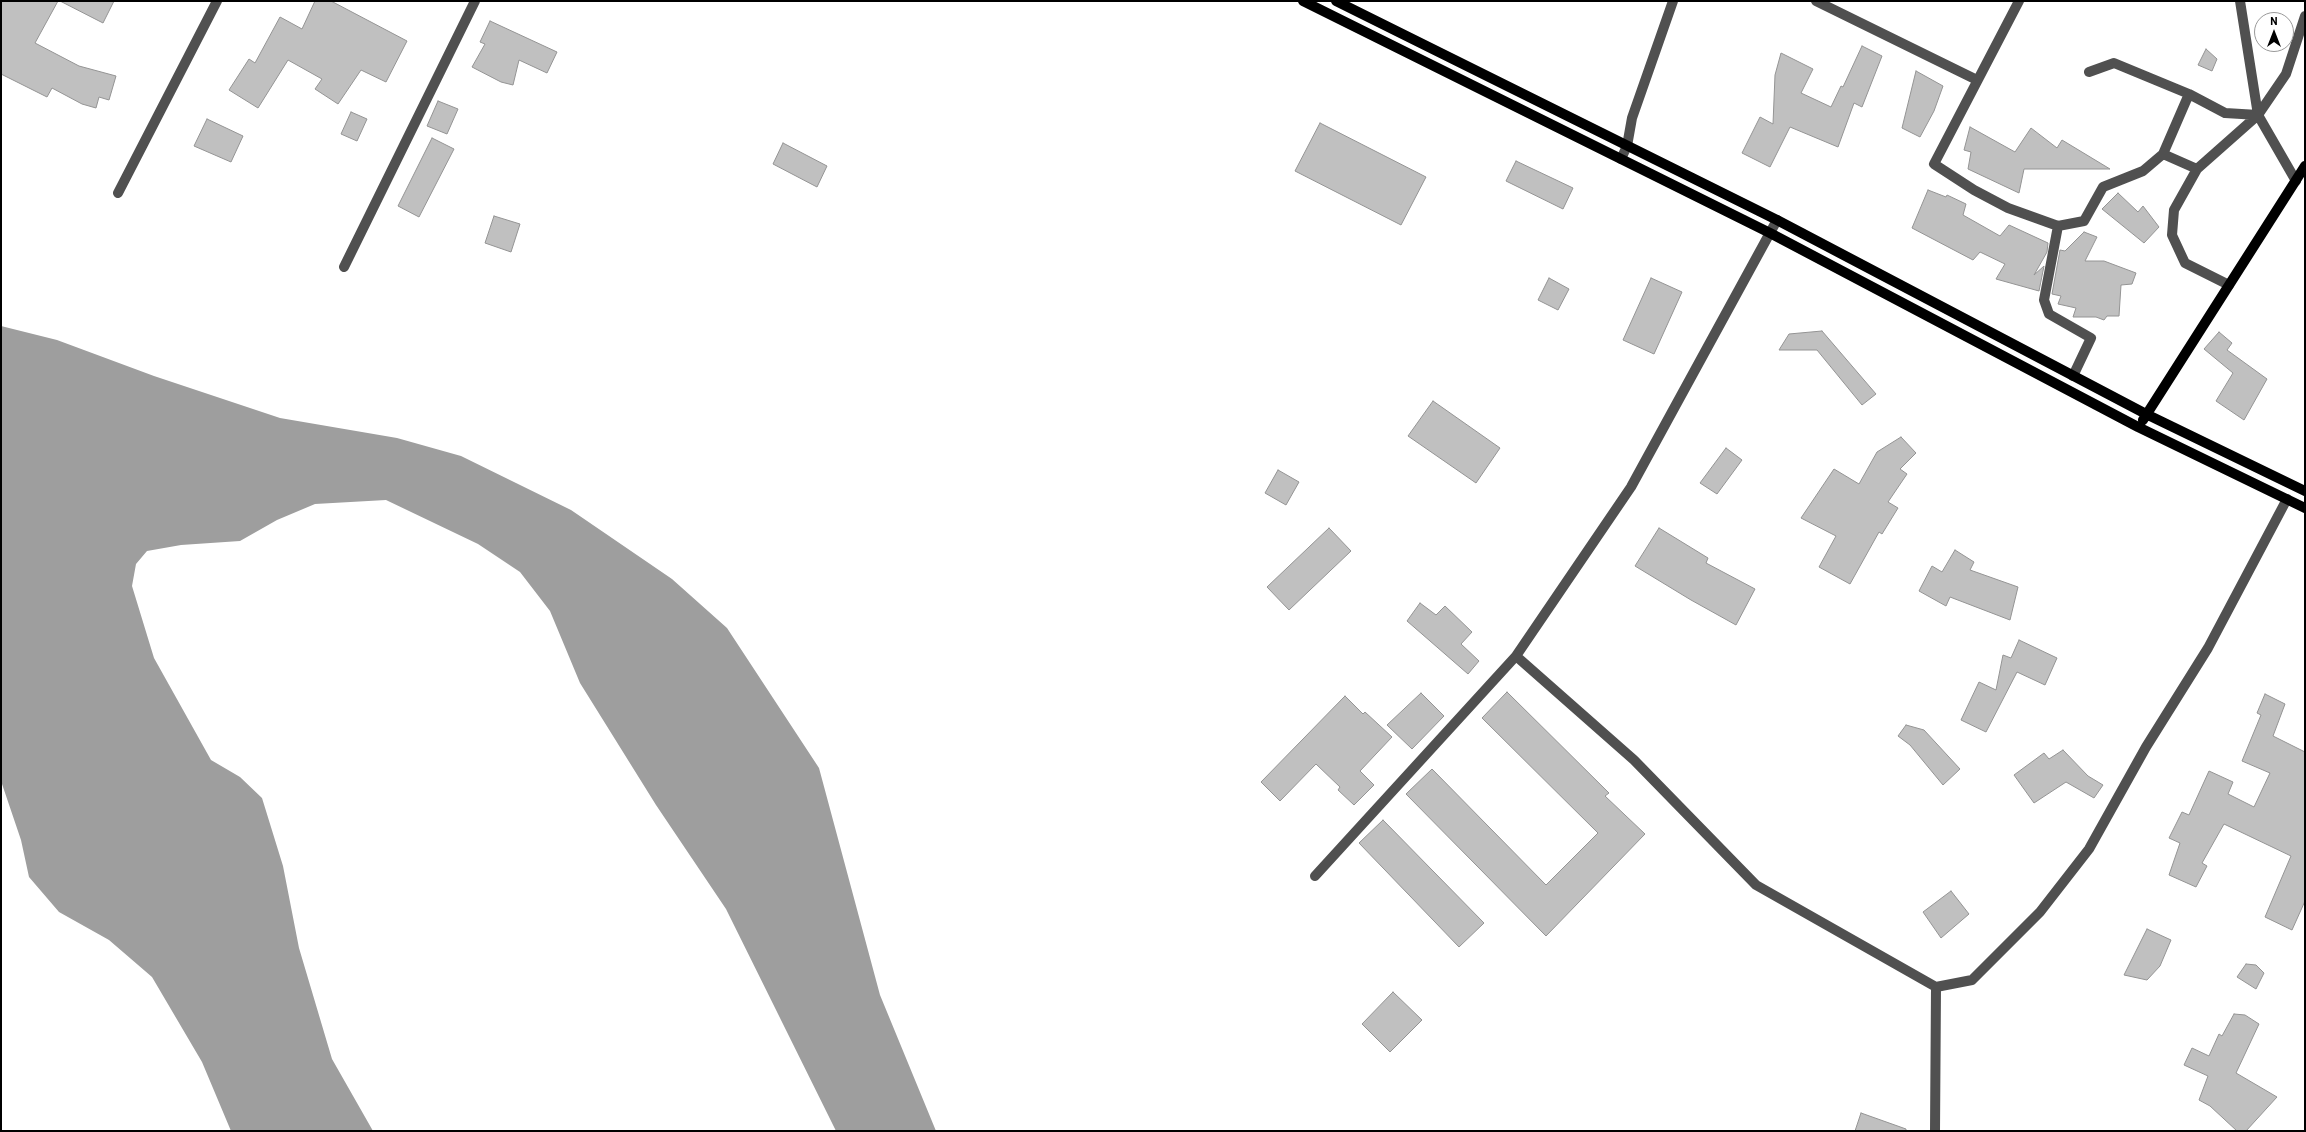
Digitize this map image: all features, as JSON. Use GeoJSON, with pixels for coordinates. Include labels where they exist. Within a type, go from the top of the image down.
{"type":"FeatureCollection","features":[{"type":"Feature","properties":{"kind":"main road"},"geometry":{"type":"LineString","coordinates":[[1303,1],[1770,233],[2138,427],[2305,508]]}},
{"type":"Feature","properties":{"kind":"main road"},"geometry":{"type":"LineString","coordinates":[[1336,1],[1777,220],[2146,414],[2305,491]]}},
{"type":"Feature","properties":{"kind":"main road"},"geometry":{"type":"LineString","coordinates":[[2138,427],[2305,166]]}},
{"type":"Feature","properties":{"kind":"street"},"geometry":{"type":"LineString","coordinates":[[118,192],[217,1]]}},
{"type":"Feature","properties":{"kind":"street"},"geometry":{"type":"LineString","coordinates":[[344,267],[475,1]]}},
{"type":"Feature","properties":{"kind":"street"},"geometry":{"type":"LineString","coordinates":[[1621,159],[1627,146],[1632,118],[1673,1]]}},
{"type":"Feature","properties":{"kind":"street"},"geometry":{"type":"LineString","coordinates":[[1816,1],[1977,80]]}},
{"type":"Feature","properties":{"kind":"street"},"geometry":{"type":"LineString","coordinates":[[2018,1],[1934,164],[1974,190],[2008,208],[2058,226],[2084,221],[2102,187],[2143,171],[2163,154],[2189,94]]}},
{"type":"Feature","properties":{"kind":"street"},"geometry":{"type":"LineString","coordinates":[[2240,1],[2258,115],[2296,181]]}},
{"type":"Feature","properties":{"kind":"street"},"geometry":{"type":"LineString","coordinates":[[2229,285],[2185,263],[2172,235],[2174,210],[2197,169],[2258,115],[2286,74],[2305,16]]}},
{"type":"Feature","properties":{"kind":"street"},"geometry":{"type":"LineString","coordinates":[[2089,72],[2114,63],[2189,94],[2225,112],[2258,115]]}},
{"type":"Feature","properties":{"kind":"street"},"geometry":{"type":"LineString","coordinates":[[2163,154],[2197,169]]}},
{"type":"Feature","properties":{"kind":"street"},"geometry":{"type":"LineString","coordinates":[[1315,876],[1516,656],[1631,487],[1777,220]]}},
{"type":"Feature","properties":{"kind":"street"},"geometry":{"type":"LineString","coordinates":[[2058,226],[2044,300],[2049,314],[2091,338],[2073,376]]}},
{"type":"Feature","properties":{"kind":"street"},"geometry":{"type":"LineString","coordinates":[[1516,656],[1634,760],[1756,885],[1936,987],[1972,980],[2040,912],[2089,849],[2146,747],[2208,648],[2287,499]]}},
{"type":"Feature","properties":{"kind":"street"},"geometry":{"type":"LineString","coordinates":[[1935,1131],[1936,987]]}},
{"type":"Feature","properties":{"kind":"shaded area"},"geometry":{"type":"Polygon","coordinates":[[[1,326],[57,340],[154,376],[280,418],[397,438],[461,456],[571,510],[672,579],[727,628],[819,768],[880,995],[936,1131],[836,1131],[726,909],[656,805],[580,683],[550,611],[520,572],[478,544],[386,500],[315,504],[277,520],[240,541],[181,545],[147,551],[136,564],[132,586],[154,658],[211,760],[240,777],[262,798],[283,866],[299,948],[332,1059],[373,1131],[231,1131],[202,1062],[152,977],[109,940],[59,912],[29,877],[21,840],[1,781],[1,326]]]}},
{"type":"Feature","properties":{"kind":"building"},"geometry":{"type":"Polygon","coordinates":[[[1,1],[58,1],[35,43],[79,66],[116,76],[109,100],[99,97],[96,108],[82,104],[52,88],[47,97],[1,74],[1,1]]]}},
{"type":"Feature","properties":{"kind":"building"},"geometry":{"type":"Polygon","coordinates":[[[60,1],[114,1],[103,23],[60,1]]]}},
{"type":"Feature","properties":{"kind":"building"},"geometry":{"type":"Polygon","coordinates":[[[315,1],[331,1],[407,41],[386,82],[361,70],[338,104],[315,89],[322,79],[288,60],[258,108],[229,90],[249,59],[255,63],[280,17],[302,29],[315,1]]]}},
{"type":"Feature","properties":{"kind":"building"},"geometry":{"type":"Polygon","coordinates":[[[490,21],[557,52],[547,73],[519,60],[513,85],[501,82],[472,67],[485,44],[480,42],[490,21]]]}},
{"type":"Feature","properties":{"kind":"building"},"geometry":{"type":"Polygon","coordinates":[[[1862,46],[1882,56],[1862,107],[1854,103],[1838,147],[1790,127],[1770,167],[1742,153],[1760,117],[1773,124],[1775,75],[1781,53],[1813,69],[1801,93],[1831,107],[1841,86],[1843,87],[1862,46]]]}},
{"type":"Feature","properties":{"kind":"building"},"geometry":{"type":"Polygon","coordinates":[[[2206,49],[2217,59],[2212,71],[2198,65],[2206,49]]]}},
{"type":"Feature","properties":{"kind":"building"},"geometry":{"type":"Polygon","coordinates":[[[1916,71],[1943,86],[1934,111],[1920,137],[1902,128],[1916,71]]]}},
{"type":"Feature","properties":{"kind":"building"},"geometry":{"type":"Polygon","coordinates":[[[438,101],[458,109],[447,134],[427,126],[438,101]]]}},
{"type":"Feature","properties":{"kind":"building"},"geometry":{"type":"Polygon","coordinates":[[[351,112],[367,119],[357,141],[341,134],[351,112]]]}},
{"type":"Feature","properties":{"kind":"building"},"geometry":{"type":"Polygon","coordinates":[[[207,119],[243,136],[231,162],[194,146],[207,119]]]}},
{"type":"Feature","properties":{"kind":"building"},"geometry":{"type":"Polygon","coordinates":[[[1320,123],[1426,177],[1401,225],[1295,171],[1320,123]]]}},
{"type":"Feature","properties":{"kind":"building"},"geometry":{"type":"Polygon","coordinates":[[[1970,127],[2015,152],[2031,128],[2057,148],[2062,140],[2110,169],[2024,169],[2019,193],[1968,169],[1971,152],[1964,150],[1970,127]]]}},
{"type":"Feature","properties":{"kind":"building"},"geometry":{"type":"Polygon","coordinates":[[[432,138],[454,149],[419,217],[398,206],[432,138]]]}},
{"type":"Feature","properties":{"kind":"building"},"geometry":{"type":"Polygon","coordinates":[[[783,143],[827,166],[817,187],[773,164],[783,143]]]}},
{"type":"Feature","properties":{"kind":"building"},"geometry":{"type":"Polygon","coordinates":[[[1516,161],[1573,188],[1563,209],[1506,181],[1516,161]]]}},
{"type":"Feature","properties":{"kind":"building"},"geometry":{"type":"Polygon","coordinates":[[[1928,190],[1946,197],[1947,195],[1966,204],[1963,215],[2000,236],[2009,225],[2048,243],[2047,252],[2034,275],[2044,266],[2039,291],[1996,279],[2005,264],[1980,252],[1973,260],[1912,228],[1928,190]]]}},
{"type":"Feature","properties":{"kind":"building"},"geometry":{"type":"Polygon","coordinates":[[[2118,193],[2138,212],[2143,206],[2159,227],[2144,243],[2102,209],[2118,193]]]}},
{"type":"Feature","properties":{"kind":"building"},"geometry":{"type":"Polygon","coordinates":[[[494,216],[520,224],[511,252],[485,243],[494,216]]]}},
{"type":"Feature","properties":{"kind":"building"},"geometry":{"type":"Polygon","coordinates":[[[2084,232],[2097,237],[2085,261],[2104,261],[2136,273],[2132,284],[2121,285],[2119,316],[2107,316],[2104,320],[2096,317],[2073,317],[2076,308],[2058,304],[2061,296],[2052,294],[2060,250],[2065,251],[2084,232]]]}},
{"type":"Feature","properties":{"kind":"building"},"geometry":{"type":"Polygon","coordinates":[[[1549,278],[1569,289],[1558,310],[1538,300],[1549,278]]]}},
{"type":"Feature","properties":{"kind":"building"},"geometry":{"type":"Polygon","coordinates":[[[1651,278],[1682,292],[1654,354],[1623,340],[1651,278]]]}},
{"type":"Feature","properties":{"kind":"building"},"geometry":{"type":"Polygon","coordinates":[[[1822,331],[1876,394],[1862,405],[1817,350],[1779,350],[1789,334],[1822,331]]]}},
{"type":"Feature","properties":{"kind":"building"},"geometry":{"type":"Polygon","coordinates":[[[2219,332],[2232,343],[2227,350],[2267,379],[2244,420],[2216,401],[2233,373],[2204,349],[2219,332]]]}},
{"type":"Feature","properties":{"kind":"building"},"geometry":{"type":"Polygon","coordinates":[[[1433,401],[1500,448],[1476,483],[1408,436],[1433,401]]]}},
{"type":"Feature","properties":{"kind":"building"},"geometry":{"type":"Polygon","coordinates":[[[1901,437],[1916,453],[1900,469],[1907,474],[1888,502],[1898,508],[1882,534],[1879,532],[1850,584],[1819,567],[1836,536],[1801,518],[1834,469],[1859,484],[1877,452],[1901,437]]]}},
{"type":"Feature","properties":{"kind":"building"},"geometry":{"type":"Polygon","coordinates":[[[1726,448],[1742,460],[1717,494],[1700,483],[1726,448]]]}},
{"type":"Feature","properties":{"kind":"building"},"geometry":{"type":"Polygon","coordinates":[[[1278,470],[1299,482],[1286,505],[1265,493],[1278,470]]]}},
{"type":"Feature","properties":{"kind":"building"},"geometry":{"type":"Polygon","coordinates":[[[1329,528],[1351,551],[1289,610],[1267,587],[1329,528]]]}},
{"type":"Feature","properties":{"kind":"building"},"geometry":{"type":"Polygon","coordinates":[[[1659,528],[1708,558],[1706,563],[1755,589],[1736,625],[1635,566],[1659,528]]]}},
{"type":"Feature","properties":{"kind":"building"},"geometry":{"type":"Polygon","coordinates":[[[1955,550],[1974,562],[1970,570],[2018,587],[2010,620],[1950,597],[1946,606],[1919,591],[1932,566],[1942,572],[1955,550]]]}},
{"type":"Feature","properties":{"kind":"building"},"geometry":{"type":"Polygon","coordinates":[[[1420,603],[1436,615],[1445,606],[1472,632],[1461,644],[1479,661],[1468,674],[1407,621],[1420,603]]]}},
{"type":"Feature","properties":{"kind":"building"},"geometry":{"type":"Polygon","coordinates":[[[2019,640],[2057,658],[2045,685],[2017,672],[1986,732],[1961,720],[1979,682],[1996,690],[2003,655],[2011,658],[2019,640]]]}},
{"type":"Feature","properties":{"kind":"building"},"geometry":{"type":"Polygon","coordinates":[[[1507,692],[1609,793],[1605,796],[1645,834],[1546,936],[1406,794],[1432,769],[1546,885],[1598,833],[1482,718],[1507,692]]]}},
{"type":"Feature","properties":{"kind":"building"},"geometry":{"type":"Polygon","coordinates":[[[1421,693],[1444,716],[1412,749],[1387,725],[1421,693]]]}},
{"type":"Feature","properties":{"kind":"building"},"geometry":{"type":"Polygon","coordinates":[[[2265,694],[2285,704],[2273,736],[2305,752],[2305,901],[2292,930],[2265,917],[2291,856],[2224,824],[2202,863],[2207,866],[2196,887],[2169,875],[2180,843],[2169,838],[2182,812],[2189,815],[2209,771],[2233,782],[2228,794],[2254,807],[2270,773],[2242,761],[2261,715],[2257,713],[2265,694]]]}},
{"type":"Feature","properties":{"kind":"building"},"geometry":{"type":"Polygon","coordinates":[[[1345,696],[1363,714],[1365,712],[1392,737],[1360,771],[1374,785],[1354,805],[1338,790],[1340,787],[1316,764],[1280,801],[1261,782],[1345,696]]]}},
{"type":"Feature","properties":{"kind":"building"},"geometry":{"type":"Polygon","coordinates":[[[1906,725],[1924,730],[1960,769],[1943,785],[1910,745],[1898,736],[1906,725]]]}},
{"type":"Feature","properties":{"kind":"building"},"geometry":{"type":"Polygon","coordinates":[[[2063,750],[2088,776],[2103,785],[2094,798],[2066,782],[2034,803],[2014,775],[2044,753],[2049,759],[2063,750]]]}},
{"type":"Feature","properties":{"kind":"building"},"geometry":{"type":"Polygon","coordinates":[[[1383,820],[1484,923],[1459,947],[1359,843],[1383,820]]]}},
{"type":"Feature","properties":{"kind":"building"},"geometry":{"type":"Polygon","coordinates":[[[1951,891],[1969,914],[1941,938],[1923,912],[1951,891]]]}},
{"type":"Feature","properties":{"kind":"building"},"geometry":{"type":"Polygon","coordinates":[[[2147,929],[2171,940],[2160,966],[2147,980],[2124,975],[2147,929]]]}},
{"type":"Feature","properties":{"kind":"building"},"geometry":{"type":"Polygon","coordinates":[[[2246,964],[2256,965],[2264,973],[2256,989],[2237,977],[2246,964]]]}},
{"type":"Feature","properties":{"kind":"building"},"geometry":{"type":"Polygon","coordinates":[[[1393,992],[1422,1020],[1390,1052],[1362,1024],[1393,992]]]}},
{"type":"Feature","properties":{"kind":"building"},"geometry":{"type":"Polygon","coordinates":[[[2234,1014],[2245,1015],[2259,1024],[2236,1073],[2277,1097],[2246,1131],[2237,1131],[2210,1106],[2199,1100],[2208,1076],[2184,1065],[2192,1048],[2209,1056],[2219,1034],[2222,1036],[2234,1014]]]}},
{"type":"Feature","properties":{"kind":"building"},"geometry":{"type":"Polygon","coordinates":[[[1861,1113],[1906,1129],[1906,1131],[1855,1131],[1861,1113]]]}}]}
